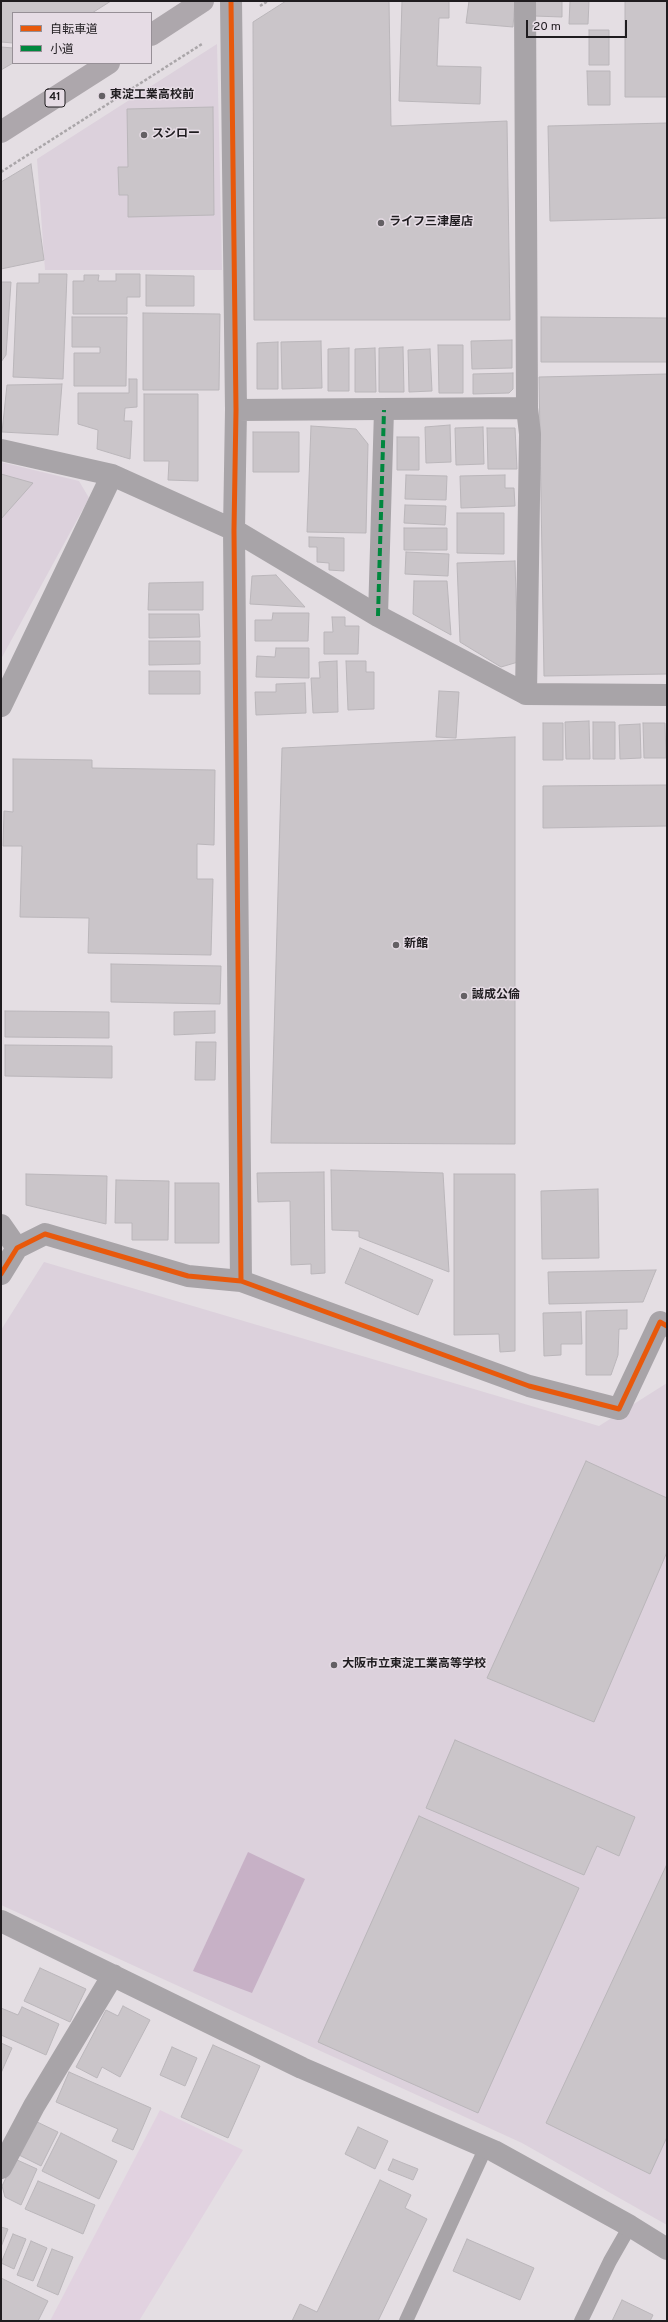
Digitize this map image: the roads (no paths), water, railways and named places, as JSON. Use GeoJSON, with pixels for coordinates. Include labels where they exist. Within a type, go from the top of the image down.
{"type":"FeatureCollection","features":[{"type":"Feature","properties":{"kind":"main road"},"geometry":{"type":"LineString","coordinates":[[152,34],[203,1]]}},
{"type":"Feature","properties":{"kind":"main road","name":"41"},"geometry":{"type":"LineString","coordinates":[[1,132],[107,64]]}},
{"type":"Feature","properties":{"kind":"street"},"geometry":{"type":"LineString","coordinates":[[231,1],[236,410],[234,530],[241,1281]]}},
{"type":"Feature","properties":{"kind":"street"},"geometry":{"type":"LineString","coordinates":[[525,1],[527,408],[530,434],[526,694]]}},
{"type":"Feature","properties":{"kind":"street"},"geometry":{"type":"LineString","coordinates":[[236,410],[527,408]]}},
{"type":"Feature","properties":{"kind":"street"},"geometry":{"type":"LineString","coordinates":[[378,616],[384,410]]}},
{"type":"Feature","properties":{"kind":"street"},"geometry":{"type":"LineString","coordinates":[[1,450],[112,475],[234,530],[378,616],[526,694],[667,695]]}},
{"type":"Feature","properties":{"kind":"street"},"geometry":{"type":"LineString","coordinates":[[1,706],[112,475]]}},
{"type":"Feature","properties":{"kind":"street"},"geometry":{"type":"LineString","coordinates":[[1,1225],[17,1248]]}},
{"type":"Feature","properties":{"kind":"street"},"geometry":{"type":"LineString","coordinates":[[1,1274],[17,1248],[45,1234],[188,1276],[241,1281],[529,1386],[619,1409],[660,1322],[667,1326]]}},
{"type":"Feature","properties":{"kind":"street"},"geometry":{"type":"LineString","coordinates":[[1,1921],[302,2068],[486,2147],[630,2226],[667,2249]]}},
{"type":"Feature","properties":{"kind":"street"},"geometry":{"type":"LineString","coordinates":[[1,2168],[34,2106],[113,1976]]}},
{"type":"Feature","properties":{"kind":"lane"},"geometry":{"type":"LineString","coordinates":[[406,2321],[486,2147]]}},
{"type":"Feature","properties":{"kind":"lane"},"geometry":{"type":"LineString","coordinates":[[581,2321],[610,2261],[630,2226]]}},
{"type":"Feature","properties":{"kind":"place","name":"東淀工業高校前"},"geometry":{"type":"Point","coordinates":[102,96]}},
{"type":"Feature","properties":{"kind":"place","name":"スシロー"},"geometry":{"type":"Point","coordinates":[144,135]}},
{"type":"Feature","properties":{"kind":"place","name":"ライフ三津屋店"},"geometry":{"type":"Point","coordinates":[381,223]}},
{"type":"Feature","properties":{"kind":"place","name":"新館"},"geometry":{"type":"Point","coordinates":[396,945]}},
{"type":"Feature","properties":{"kind":"place","name":"誠成公倫"},"geometry":{"type":"Point","coordinates":[464,996]}},
{"type":"Feature","properties":{"kind":"place","name":"大阪市立東淀工業高等学校"},"geometry":{"type":"Point","coordinates":[334,1665]}}]}
